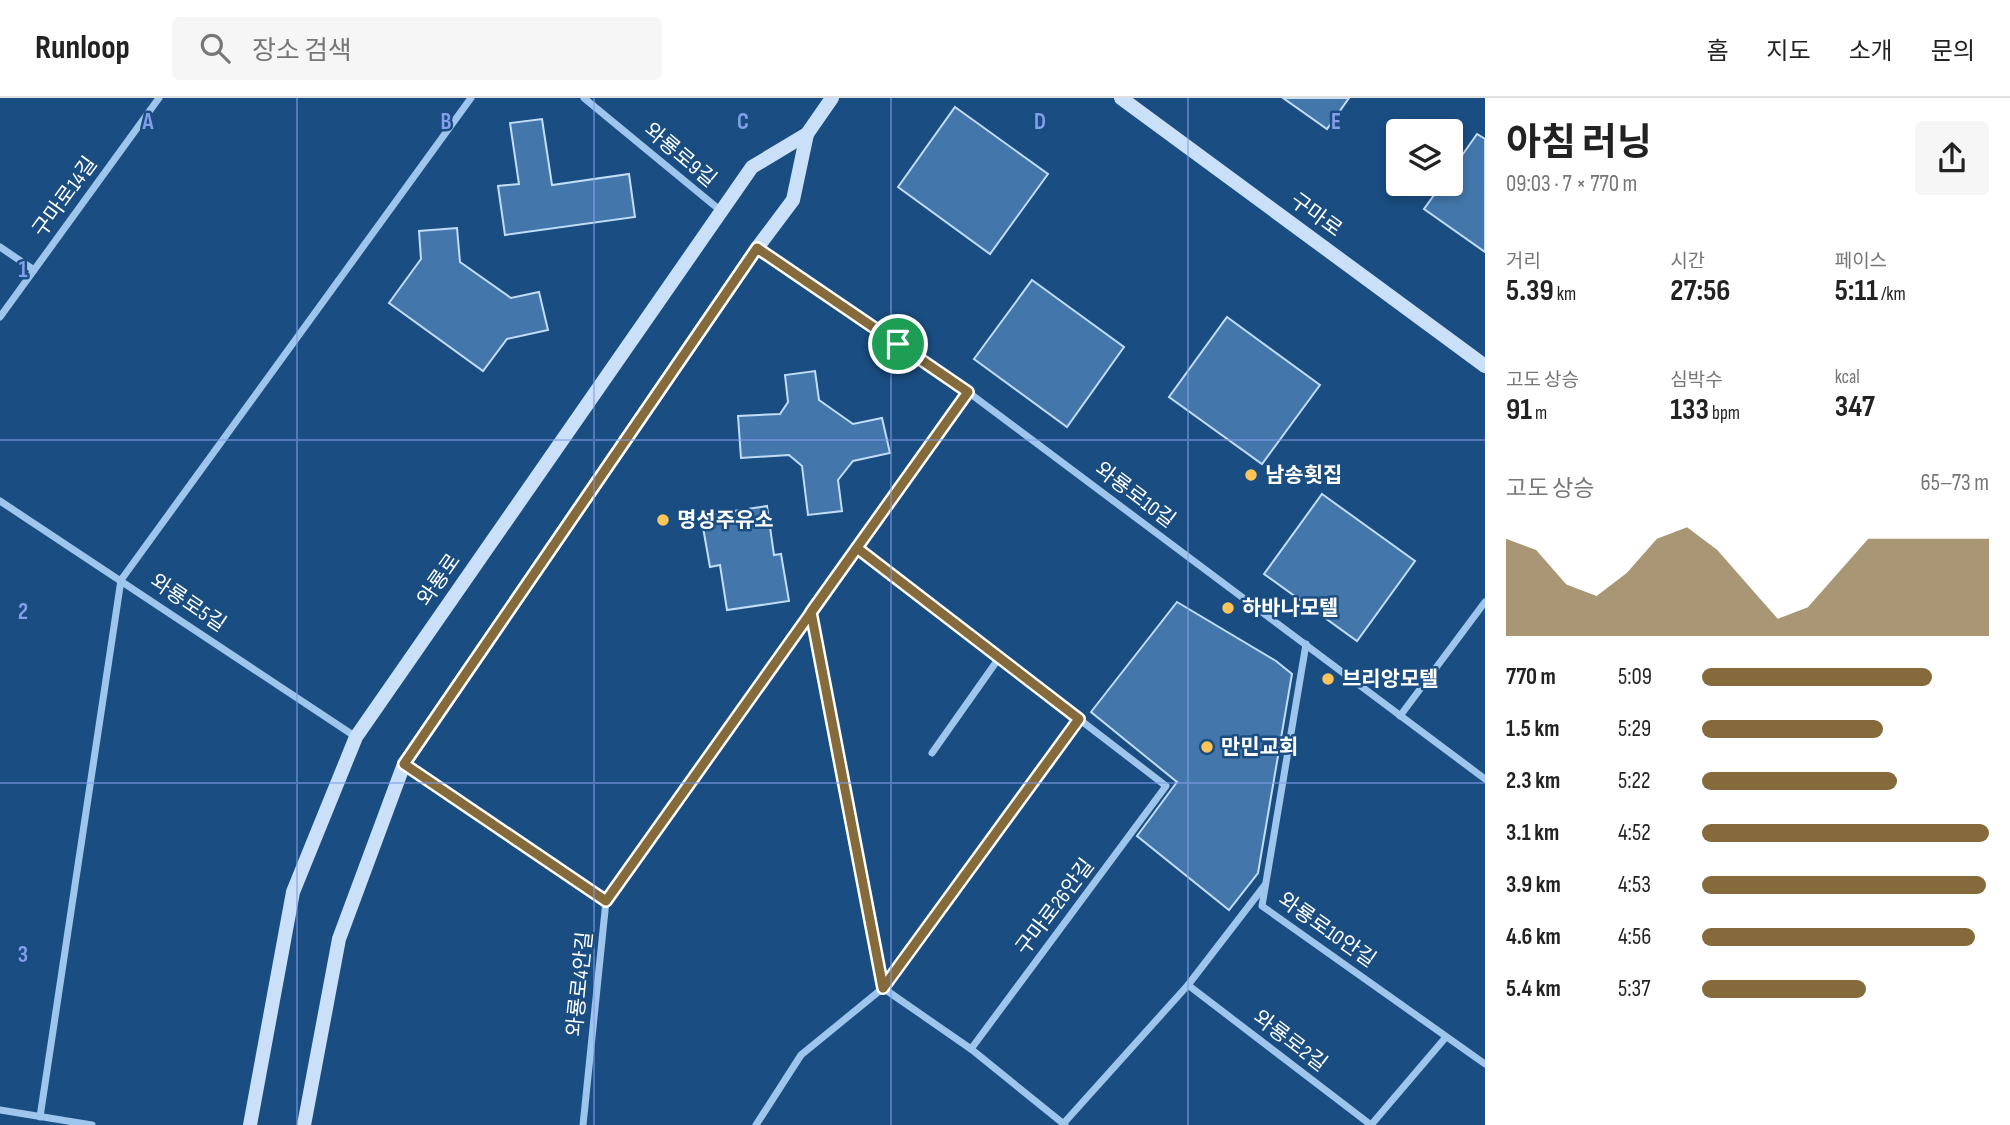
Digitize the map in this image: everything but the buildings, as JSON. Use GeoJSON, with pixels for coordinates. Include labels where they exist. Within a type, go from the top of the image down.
{"type":"FeatureCollection","features":[{"type":"Feature","properties":{"kind":"main road","name":"와룡로"},"geometry":{"type":"LineString","coordinates":[[304,1125],[339,939],[404,764],[757,248],[793,200],[807,134],[832,98]]}},
{"type":"Feature","properties":{"kind":"main road","name":"구마로"},"geometry":{"type":"LineString","coordinates":[[1121,98],[1485,366]]}},
{"type":"Feature","properties":{"kind":"main road","name":"와룡로"},"geometry":{"type":"LineString","coordinates":[[250,1125],[293,892],[356,737],[752,167],[807,134]]}},
{"type":"Feature","properties":{"kind":"street","name":"구마로14길"},"geometry":{"type":"LineString","coordinates":[[0,317],[159,98]]}},
{"type":"Feature","properties":{"kind":"street"},"geometry":{"type":"LineString","coordinates":[[40,1117],[121,580],[471,98]]}},
{"type":"Feature","properties":{"kind":"street","name":"와룡로9길"},"geometry":{"type":"LineString","coordinates":[[584,98],[721,211]]}},
{"type":"Feature","properties":{"kind":"street"},"geometry":{"type":"LineString","coordinates":[[0,247],[34,270]]}},
{"type":"Feature","properties":{"kind":"street","name":"와룡로10길"},"geometry":{"type":"LineString","coordinates":[[757,248],[968,392],[1485,779]]}},
{"type":"Feature","properties":{"kind":"street","name":"와룡로4안길"},"geometry":{"type":"LineString","coordinates":[[583,1125],[606,901],[968,392]]}},
{"type":"Feature","properties":{"kind":"street","name":"와룡로5길"},"geometry":{"type":"LineString","coordinates":[[0,502],[356,737]]}},
{"type":"Feature","properties":{"kind":"street"},"geometry":{"type":"LineString","coordinates":[[756,1125],[802,1055],[883,988],[1079,719],[857,548]]}},
{"type":"Feature","properties":{"kind":"street"},"geometry":{"type":"LineString","coordinates":[[1400,716],[1485,602]]}},
{"type":"Feature","properties":{"kind":"street"},"geometry":{"type":"LineString","coordinates":[[811,612],[883,988],[971,1049],[1064,1124],[1188,985],[1265,884]]}},
{"type":"Feature","properties":{"kind":"street","name":"와룡로10안길"},"geometry":{"type":"LineString","coordinates":[[1306,644],[1262,906],[1485,1064]]}},
{"type":"Feature","properties":{"kind":"street"},"geometry":{"type":"LineString","coordinates":[[932,753],[999,658]]}},
{"type":"Feature","properties":{"kind":"street","name":"구마로26안길"},"geometry":{"type":"LineString","coordinates":[[971,1049],[1166,786],[1079,719]]}},
{"type":"Feature","properties":{"kind":"street"},"geometry":{"type":"LineString","coordinates":[[404,764],[606,901]]}},
{"type":"Feature","properties":{"kind":"street","name":"와룡로2길"},"geometry":{"type":"LineString","coordinates":[[1188,985],[1371,1125],[1446,1037]]}},
{"type":"Feature","properties":{"kind":"street"},"geometry":{"type":"LineString","coordinates":[[0,1110],[92,1125]]}},
{"type":"Feature","properties":{"kind":"place","name":"남송횟집"},"geometry":{"type":"Point","coordinates":[1251,475]}},
{"type":"Feature","properties":{"kind":"place","name":"명성주유소"},"geometry":{"type":"Point","coordinates":[663,520]}},
{"type":"Feature","properties":{"kind":"place","name":"하바나모텔"},"geometry":{"type":"Point","coordinates":[1228,608]}},
{"type":"Feature","properties":{"kind":"place","name":"브리앙모텔"},"geometry":{"type":"Point","coordinates":[1328,679]}},
{"type":"Feature","properties":{"kind":"place","name":"만민교회"},"geometry":{"type":"Point","coordinates":[1207,747]}},
{"type":"Feature","properties":{"kind":"route"},"geometry":{"type":"LineString","coordinates":[[898,344],[757,248],[404,764],[606,901],[811,612],[857,548],[1079,719],[883,988],[811,612],[968,392],[898,344]]}}]}
